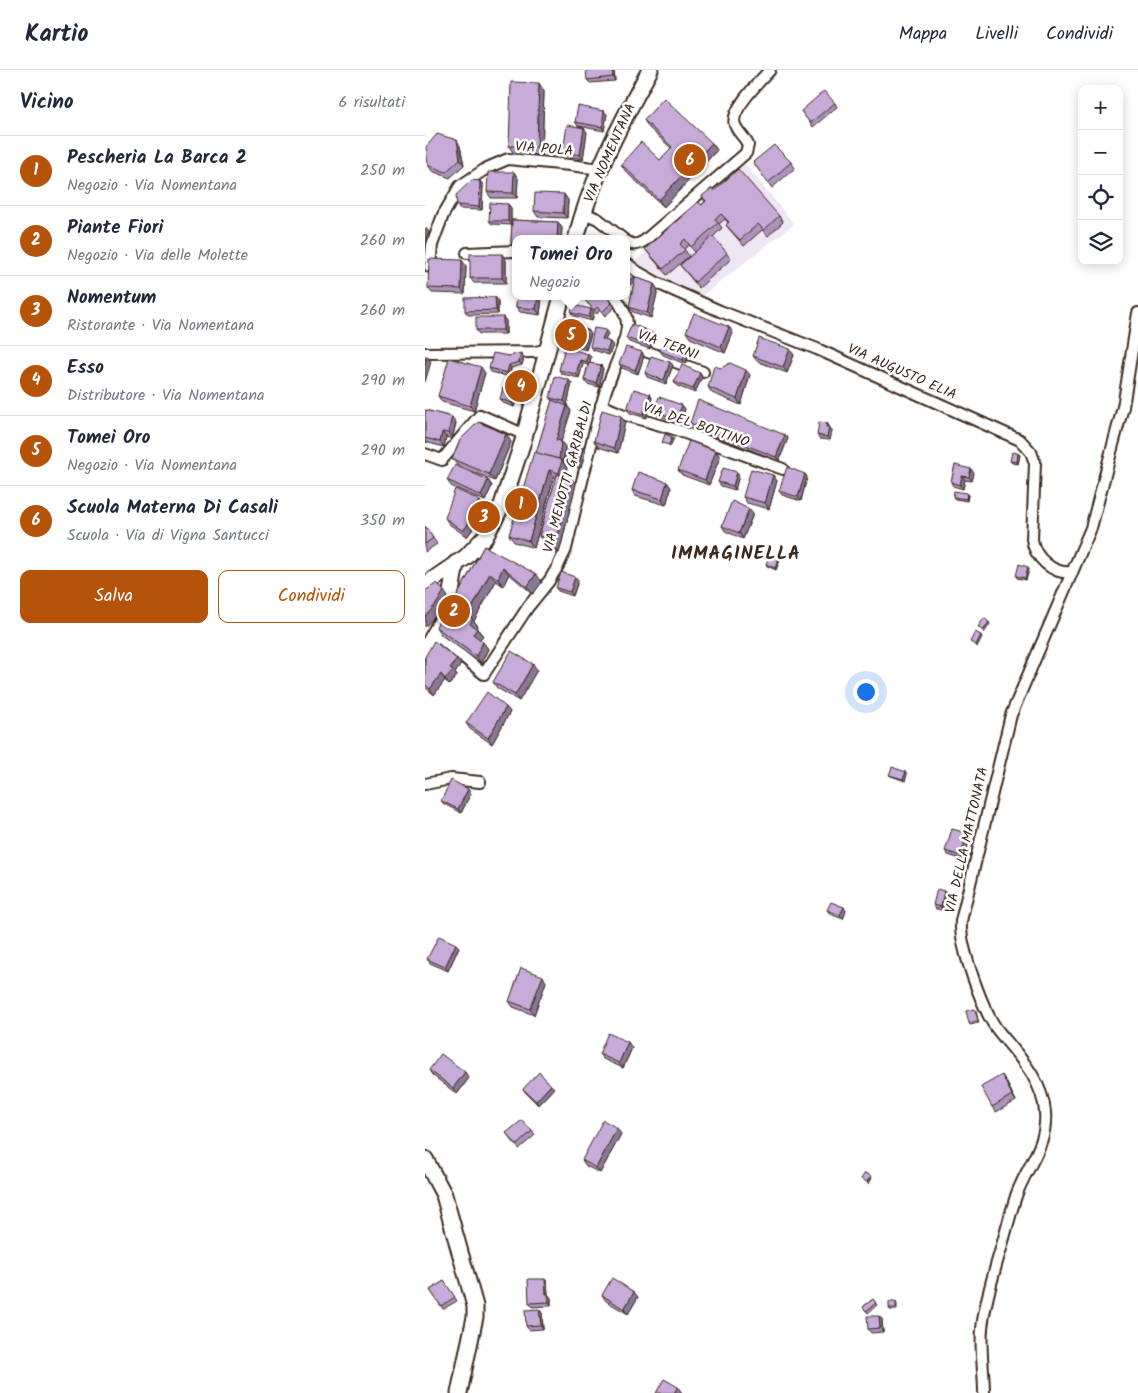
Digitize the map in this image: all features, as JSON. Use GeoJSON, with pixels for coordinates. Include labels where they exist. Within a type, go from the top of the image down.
{"type":"FeatureCollection","features":[{"type":"Feature","properties":{"kind":"main road","name":"VIA NOMENTANA"},"geometry":{"type":"LineString","coordinates":[[577,235],[600,169],[627,112],[650,70]]}},
{"type":"Feature","properties":{"kind":"main road"},"geometry":{"type":"LineString","coordinates":[[426,584],[466,557],[485,537],[502,505],[525,435],[564,300]]}},
{"type":"Feature","properties":{"kind":"main road"},"geometry":{"type":"LineString","coordinates":[[425,651],[448,610],[456,563]]}},
{"type":"Feature","properties":{"kind":"main road"},"geometry":{"type":"LineString","coordinates":[[425,1159],[444,1195],[475,1306],[475,1316],[459,1393]]}},
{"type":"Feature","properties":{"kind":"street"},"geometry":{"type":"LineString","coordinates":[[630,242],[644,241],[746,152],[749,145],[735,125],[735,114],[745,98],[770,70]]}},
{"type":"Feature","properties":{"kind":"street","name":"VIA POLA"},"geometry":{"type":"LineString","coordinates":[[430,267],[432,244],[443,215],[461,186],[487,168],[508,159],[600,169]]}},
{"type":"Feature","properties":{"kind":"street"},"geometry":{"type":"LineString","coordinates":[[584,214],[598,219],[620,235]]}},
{"type":"Feature","properties":{"kind":"street"},"geometry":{"type":"LineString","coordinates":[[467,252],[512,250]]}},
{"type":"Feature","properties":{"kind":"street","name":"VIA AUGUSTO ELIA"},"geometry":{"type":"LineString","coordinates":[[630,266],[659,284],[817,350],[971,417],[1023,442],[1031,452],[1035,463],[1032,539],[1035,548],[1040,558],[1052,567],[1061,572],[1072,572]]}},
{"type":"Feature","properties":{"kind":"street","name":"VIA MENOTTI GARIBALDI"},"geometry":{"type":"LineString","coordinates":[[435,634],[484,674],[528,607],[549,581],[558,566],[566,549],[594,429],[623,343],[627,324],[625,314],[617,300]]}},
{"type":"Feature","properties":{"kind":"street","name":"VIA DELLA MATTONATA"},"geometry":{"type":"LineString","coordinates":[[984,1393],[981,1341],[985,1308],[1016,1196],[1043,1140],[1045,1115],[1041,1093],[1030,1070],[996,1028],[983,1005],[964,946],[961,921],[1011,715],[1091,528],[1123,406],[1138,313]]}},
{"type":"Feature","properties":{"kind":"street","name":"VIA TERNI"},"geometry":{"type":"LineString","coordinates":[[623,343],[703,372]]}},
{"type":"Feature","properties":{"kind":"street"},"geometry":{"type":"LineString","coordinates":[[425,353],[535,352],[549,349]]}},
{"type":"Feature","properties":{"kind":"street","name":"VIA DEL BOTTINO"},"geometry":{"type":"LineString","coordinates":[[601,405],[621,414],[674,429],[783,469]]}},
{"type":"Feature","properties":{"kind":"street"},"geometry":{"type":"LineString","coordinates":[[425,454],[442,460],[480,415],[525,435]]}},
{"type":"Feature","properties":{"kind":"street"},"geometry":{"type":"LineString","coordinates":[[425,784],[451,779],[480,782]]}},
{"type":"Feature","properties":{"kind":"shaded area"},"geometry":{"type":"Polygon","coordinates":[[[744,163],[794,224],[701,297],[657,278],[636,261],[744,163]]]}},
{"type":"Feature","properties":{"kind":"building"},"geometry":{"type":"Polygon","coordinates":[[[586,70],[612,70],[613,77],[587,80],[586,70]]]}},
{"type":"Feature","properties":{"kind":"building"},"geometry":{"type":"Polygon","coordinates":[[[511,82],[539,83],[537,147],[509,146],[511,82]]]}},
{"type":"Feature","properties":{"kind":"building"},"geometry":{"type":"Polygon","coordinates":[[[824,91],[835,103],[810,123],[801,111],[824,91]]]}},
{"type":"Feature","properties":{"kind":"building"},"geometry":{"type":"Polygon","coordinates":[[[664,98],[712,143],[691,165],[684,158],[677,166],[684,173],[659,200],[621,164],[641,142],[660,160],[672,147],[644,120],[664,98]]]}},
{"type":"Feature","properties":{"kind":"building"},"geometry":{"type":"Polygon","coordinates":[[[578,106],[604,111],[602,127],[575,122],[578,106]]]}},
{"type":"Feature","properties":{"kind":"building"},"geometry":{"type":"Polygon","coordinates":[[[567,125],[584,128],[580,155],[563,152],[567,125]]]}},
{"type":"Feature","properties":{"kind":"building"},"geometry":{"type":"Polygon","coordinates":[[[437,134],[457,140],[460,159],[446,172],[428,165],[426,147],[437,134]]]}},
{"type":"Feature","properties":{"kind":"building"},"geometry":{"type":"Polygon","coordinates":[[[774,145],[791,162],[768,183],[753,162],[774,145]]]}},
{"type":"Feature","properties":{"kind":"building"},"geometry":{"type":"Polygon","coordinates":[[[738,169],[779,216],[764,230],[758,224],[740,240],[726,225],[729,222],[721,214],[715,219],[718,223],[691,247],[685,239],[680,244],[685,250],[663,269],[645,249],[698,202],[702,205],[706,201],[702,196],[712,188],[714,191],[738,169]]]}},
{"type":"Feature","properties":{"kind":"building"},"geometry":{"type":"Polygon","coordinates":[[[488,172],[514,172],[513,193],[487,192],[488,172]]]}},
{"type":"Feature","properties":{"kind":"building"},"geometry":{"type":"Polygon","coordinates":[[[472,180],[480,181],[479,207],[457,205],[456,195],[472,180]]]}},
{"type":"Feature","properties":{"kind":"building"},"geometry":{"type":"Polygon","coordinates":[[[535,193],[564,194],[563,213],[534,211],[535,193]]]}},
{"type":"Feature","properties":{"kind":"building"},"geometry":{"type":"Polygon","coordinates":[[[490,203],[508,204],[508,221],[489,221],[490,203]]]}},
{"type":"Feature","properties":{"kind":"building"},"geometry":{"type":"Polygon","coordinates":[[[512,220],[558,222],[557,235],[512,235],[511,243],[512,220]]]}},
{"type":"Feature","properties":{"kind":"building"},"geometry":{"type":"Polygon","coordinates":[[[713,236],[727,253],[695,282],[680,265],[713,236]]]}},
{"type":"Feature","properties":{"kind":"building"},"geometry":{"type":"Polygon","coordinates":[[[470,254],[502,254],[502,278],[470,278],[470,254]]]}},
{"type":"Feature","properties":{"kind":"building"},"geometry":{"type":"Polygon","coordinates":[[[429,259],[462,260],[461,289],[428,288],[429,259]]]}},
{"type":"Feature","properties":{"kind":"building"},"geometry":{"type":"Polygon","coordinates":[[[635,277],[654,284],[647,313],[629,307],[635,277]]]}},
{"type":"Feature","properties":{"kind":"building"},"geometry":{"type":"Polygon","coordinates":[[[495,297],[496,310],[465,311],[465,298],[495,297]]]}},
{"type":"Feature","properties":{"kind":"building"},"geometry":{"type":"Polygon","coordinates":[[[517,300],[537,300],[536,309],[516,307],[517,300]]]}},
{"type":"Feature","properties":{"kind":"building"},"geometry":{"type":"Polygon","coordinates":[[[585,300],[609,300],[612,303],[602,312],[597,307],[594,310],[585,300]]]}},
{"type":"Feature","properties":{"kind":"building"},"geometry":{"type":"Polygon","coordinates":[[[573,305],[591,309],[589,317],[571,313],[573,305]]]}},
{"type":"Feature","properties":{"kind":"building"},"geometry":{"type":"Polygon","coordinates":[[[694,313],[729,327],[721,347],[686,332],[694,313]]]}},
{"type":"Feature","properties":{"kind":"building"},"geometry":{"type":"Polygon","coordinates":[[[476,317],[503,317],[503,330],[476,330],[476,317]]]}},
{"type":"Feature","properties":{"kind":"building"},"geometry":{"type":"Polygon","coordinates":[[[632,324],[651,332],[647,345],[626,338],[632,324]]]}},
{"type":"Feature","properties":{"kind":"building"},"geometry":{"type":"Polygon","coordinates":[[[573,326],[588,330],[584,346],[569,342],[573,326]]]}},
{"type":"Feature","properties":{"kind":"building"},"geometry":{"type":"Polygon","coordinates":[[[594,328],[606,330],[602,339],[610,342],[607,351],[590,347],[594,328]]]}},
{"type":"Feature","properties":{"kind":"building"},"geometry":{"type":"Polygon","coordinates":[[[666,337],[688,346],[683,360],[660,351],[666,337]]]}},
{"type":"Feature","properties":{"kind":"building"},"geometry":{"type":"Polygon","coordinates":[[[759,338],[790,349],[783,367],[753,356],[759,338]]]}},
{"type":"Feature","properties":{"kind":"building"},"geometry":{"type":"Polygon","coordinates":[[[565,347],[588,354],[586,362],[580,360],[576,374],[559,370],[565,347]]]}},
{"type":"Feature","properties":{"kind":"building"},"geometry":{"type":"Polygon","coordinates":[[[626,347],[642,352],[635,370],[619,364],[626,347]]]}},
{"type":"Feature","properties":{"kind":"building"},"geometry":{"type":"Polygon","coordinates":[[[493,353],[509,356],[521,353],[519,362],[509,365],[507,373],[489,368],[493,353]]]}},
{"type":"Feature","properties":{"kind":"building"},"geometry":{"type":"Polygon","coordinates":[[[651,356],[670,362],[664,380],[645,373],[651,356]]]}},
{"type":"Feature","properties":{"kind":"building"},"geometry":{"type":"Polygon","coordinates":[[[449,358],[481,367],[470,406],[438,396],[449,358]]]}},
{"type":"Feature","properties":{"kind":"building"},"geometry":{"type":"Polygon","coordinates":[[[589,363],[601,365],[596,383],[584,380],[589,363]]]}},
{"type":"Feature","properties":{"kind":"building"},"geometry":{"type":"Polygon","coordinates":[[[730,363],[746,370],[737,399],[708,387],[714,366],[721,368],[730,363]]]}},
{"type":"Feature","properties":{"kind":"building"},"geometry":{"type":"Polygon","coordinates":[[[682,365],[700,373],[693,389],[674,382],[682,365]]]}},
{"type":"Feature","properties":{"kind":"building"},"geometry":{"type":"Polygon","coordinates":[[[555,376],[569,380],[564,401],[550,398],[555,376]]]}},
{"type":"Feature","properties":{"kind":"building"},"geometry":{"type":"Polygon","coordinates":[[[503,388],[515,391],[512,403],[500,399],[503,388]]]}},
{"type":"Feature","properties":{"kind":"building"},"geometry":{"type":"Polygon","coordinates":[[[634,389],[650,394],[643,414],[627,409],[634,389]]]}},
{"type":"Feature","properties":{"kind":"building"},"geometry":{"type":"Polygon","coordinates":[[[659,397],[682,405],[677,419],[654,411],[659,397]]]}},
{"type":"Feature","properties":{"kind":"building"},"geometry":{"type":"Polygon","coordinates":[[[552,400],[567,406],[556,440],[561,441],[559,459],[536,453],[552,400]]]}},
{"type":"Feature","properties":{"kind":"building"},"geometry":{"type":"Polygon","coordinates":[[[698,400],[785,435],[776,457],[690,423],[698,400]]]}},
{"type":"Feature","properties":{"kind":"building"},"geometry":{"type":"Polygon","coordinates":[[[425,410],[452,417],[448,433],[442,432],[440,442],[425,438],[425,410]]]}},
{"type":"Feature","properties":{"kind":"building"},"geometry":{"type":"Polygon","coordinates":[[[602,410],[621,416],[614,448],[594,441],[602,410]]]}},
{"type":"Feature","properties":{"kind":"building"},"geometry":{"type":"Polygon","coordinates":[[[478,422],[506,434],[489,474],[452,459],[460,440],[478,422]]]}},
{"type":"Feature","properties":{"kind":"building"},"geometry":{"type":"Polygon","coordinates":[[[819,422],[827,423],[826,427],[829,427],[827,437],[817,435],[819,422]]]}},
{"type":"Feature","properties":{"kind":"building"},"geometry":{"type":"Polygon","coordinates":[[[665,434],[672,437],[669,445],[662,443],[665,434]]]}},
{"type":"Feature","properties":{"kind":"building"},"geometry":{"type":"Polygon","coordinates":[[[689,441],[716,451],[705,480],[678,470],[689,441]]]}},
{"type":"Feature","properties":{"kind":"building"},"geometry":{"type":"Polygon","coordinates":[[[568,444],[583,448],[579,464],[564,461],[568,444]]]}},
{"type":"Feature","properties":{"kind":"building"},"geometry":{"type":"Polygon","coordinates":[[[534,452],[562,460],[559,473],[549,470],[529,541],[509,535],[534,452]]]}},
{"type":"Feature","properties":{"kind":"building"},"geometry":{"type":"Polygon","coordinates":[[[1012,452],[1018,453],[1017,462],[1010,461],[1012,452]]]}},
{"type":"Feature","properties":{"kind":"building"},"geometry":{"type":"Polygon","coordinates":[[[455,465],[488,480],[481,496],[447,480],[455,465]]]}},
{"type":"Feature","properties":{"kind":"building"},"geometry":{"type":"Polygon","coordinates":[[[955,465],[971,469],[969,477],[962,476],[960,485],[951,482],[955,465]]]}},
{"type":"Feature","properties":{"kind":"building"},"geometry":{"type":"Polygon","coordinates":[[[787,467],[805,474],[798,497],[779,491],[787,467]]]}},
{"type":"Feature","properties":{"kind":"building"},"geometry":{"type":"Polygon","coordinates":[[[723,468],[737,472],[733,486],[718,482],[723,468]]]}},
{"type":"Feature","properties":{"kind":"building"},"geometry":{"type":"Polygon","coordinates":[[[751,469],[773,475],[765,503],[743,497],[751,469]]]}},
{"type":"Feature","properties":{"kind":"building"},"geometry":{"type":"Polygon","coordinates":[[[638,472],[667,482],[662,499],[632,490],[638,472]]]}},
{"type":"Feature","properties":{"kind":"building"},"geometry":{"type":"Polygon","coordinates":[[[557,474],[572,479],[555,547],[546,543],[547,538],[539,536],[557,474]]]}},
{"type":"Feature","properties":{"kind":"building"},"geometry":{"type":"Polygon","coordinates":[[[455,489],[479,500],[463,531],[445,518],[455,489]]]}},
{"type":"Feature","properties":{"kind":"building"},"geometry":{"type":"Polygon","coordinates":[[[954,491],[967,493],[966,499],[953,497],[954,491]]]}},
{"type":"Feature","properties":{"kind":"building"},"geometry":{"type":"Polygon","coordinates":[[[732,501],[749,509],[739,533],[722,526],[732,501]]]}},
{"type":"Feature","properties":{"kind":"building"},"geometry":{"type":"Polygon","coordinates":[[[425,526],[433,538],[425,544],[425,526]]]}},
{"type":"Feature","properties":{"kind":"building"},"geometry":{"type":"Polygon","coordinates":[[[484,546],[536,574],[527,587],[503,567],[498,579],[490,573],[468,616],[473,619],[470,624],[477,629],[473,634],[483,642],[476,656],[436,627],[445,608],[449,611],[484,546]]]}},
{"type":"Feature","properties":{"kind":"building"},"geometry":{"type":"Polygon","coordinates":[[[770,554],[779,558],[775,568],[766,564],[770,554]]]}},
{"type":"Feature","properties":{"kind":"building"},"geometry":{"type":"Polygon","coordinates":[[[1019,564],[1028,567],[1025,578],[1016,576],[1019,564]]]}},
{"type":"Feature","properties":{"kind":"building"},"geometry":{"type":"Polygon","coordinates":[[[561,572],[575,577],[570,592],[556,588],[561,572]]]}},
{"type":"Feature","properties":{"kind":"building"},"geometry":{"type":"Polygon","coordinates":[[[437,583],[444,591],[425,617],[425,591],[437,583]]]}},
{"type":"Feature","properties":{"kind":"building"},"geometry":{"type":"Polygon","coordinates":[[[984,618],[989,622],[983,631],[978,627],[984,618]]]}},
{"type":"Feature","properties":{"kind":"building"},"geometry":{"type":"Polygon","coordinates":[[[975,632],[981,635],[976,645],[970,642],[975,632]]]}},
{"type":"Feature","properties":{"kind":"building"},"geometry":{"type":"Polygon","coordinates":[[[434,641],[457,659],[450,668],[453,670],[445,679],[441,674],[430,689],[425,684],[425,657],[434,641]]]}},
{"type":"Feature","properties":{"kind":"building"},"geometry":{"type":"Polygon","coordinates":[[[511,651],[533,664],[515,695],[493,682],[511,651]]]}},
{"type":"Feature","properties":{"kind":"building"},"geometry":{"type":"Polygon","coordinates":[[[487,692],[506,707],[488,738],[466,723],[487,692]]]}},
{"type":"Feature","properties":{"kind":"building"},"geometry":{"type":"Polygon","coordinates":[[[892,767],[906,772],[903,779],[889,775],[892,767]]]}},
{"type":"Feature","properties":{"kind":"building"},"geometry":{"type":"Polygon","coordinates":[[[451,780],[468,789],[458,809],[441,801],[451,780]]]}},
{"type":"Feature","properties":{"kind":"building"},"geometry":{"type":"Polygon","coordinates":[[[952,829],[967,833],[961,856],[945,851],[952,829]]]}},
{"type":"Feature","properties":{"kind":"building"},"geometry":{"type":"Polygon","coordinates":[[[937,889],[944,891],[941,907],[933,905],[937,889]]]}},
{"type":"Feature","properties":{"kind":"building"},"geometry":{"type":"Polygon","coordinates":[[[831,902],[844,907],[840,915],[827,910],[831,902]]]}},
{"type":"Feature","properties":{"kind":"building"},"geometry":{"type":"Polygon","coordinates":[[[439,936],[456,944],[445,967],[427,959],[439,936]]]}},
{"type":"Feature","properties":{"kind":"building"},"geometry":{"type":"Polygon","coordinates":[[[521,968],[543,976],[530,1009],[509,1001],[521,968]]]}},
{"type":"Feature","properties":{"kind":"building"},"geometry":{"type":"Polygon","coordinates":[[[975,1009],[978,1021],[969,1023],[966,1011],[975,1009]]]}},
{"type":"Feature","properties":{"kind":"building"},"geometry":{"type":"Polygon","coordinates":[[[608,1033],[628,1042],[619,1063],[599,1054],[608,1033]]]}},
{"type":"Feature","properties":{"kind":"building"},"geometry":{"type":"Polygon","coordinates":[[[441,1054],[465,1072],[453,1088],[429,1070],[441,1054]]]}},
{"type":"Feature","properties":{"kind":"building"},"geometry":{"type":"Polygon","coordinates":[[[539,1072],[551,1085],[536,1101],[523,1089],[539,1072]]]}},
{"type":"Feature","properties":{"kind":"building"},"geometry":{"type":"Polygon","coordinates":[[[1002,1075],[1012,1095],[992,1107],[981,1087],[1002,1075]]]}},
{"type":"Feature","properties":{"kind":"building"},"geometry":{"type":"Polygon","coordinates":[[[522,1120],[532,1131],[517,1145],[506,1133],[522,1120]]]}},
{"type":"Feature","properties":{"kind":"building"},"geometry":{"type":"Polygon","coordinates":[[[603,1120],[617,1128],[596,1168],[582,1160],[603,1120]]]}},
{"type":"Feature","properties":{"kind":"building"},"geometry":{"type":"Polygon","coordinates":[[[865,1173],[871,1176],[867,1182],[861,1179],[865,1173]]]}},
{"type":"Feature","properties":{"kind":"building"},"geometry":{"type":"Polygon","coordinates":[[[612,1278],[634,1292],[624,1309],[602,1295],[612,1278]]]}},
{"type":"Feature","properties":{"kind":"building"},"geometry":{"type":"Polygon","coordinates":[[[528,1279],[545,1279],[546,1294],[548,1294],[549,1302],[529,1303],[528,1279]]]}},
{"type":"Feature","properties":{"kind":"building"},"geometry":{"type":"Polygon","coordinates":[[[444,1281],[455,1297],[441,1306],[430,1290],[444,1281]]]}},
{"type":"Feature","properties":{"kind":"building"},"geometry":{"type":"Polygon","coordinates":[[[873,1299],[876,1303],[866,1311],[863,1307],[873,1299]]]}},
{"type":"Feature","properties":{"kind":"building"},"geometry":{"type":"Polygon","coordinates":[[[889,1302],[896,1302],[896,1308],[889,1308],[889,1302]]]}},
{"type":"Feature","properties":{"kind":"building"},"geometry":{"type":"Polygon","coordinates":[[[539,1309],[541,1325],[526,1326],[525,1310],[539,1309]]]}},
{"type":"Feature","properties":{"kind":"building"},"geometry":{"type":"Polygon","coordinates":[[[867,1316],[879,1316],[880,1328],[868,1329],[867,1316]]]}},
{"type":"Feature","properties":{"kind":"building"},"geometry":{"type":"Polygon","coordinates":[[[664,1379],[678,1387],[674,1393],[656,1393],[664,1379]]]}},
{"type":"Feature","properties":{"kind":"place","name":"Scuola Materna Di Casali"},"geometry":{"type":"Point","coordinates":[690,160]}},
{"type":"Feature","properties":{"kind":"place","name":"Tomei Oro"},"geometry":{"type":"Point","coordinates":[571,335]}},
{"type":"Feature","properties":{"kind":"place","name":"Esso"},"geometry":{"type":"Point","coordinates":[521,386]}},
{"type":"Feature","properties":{"kind":"place","name":"Pescheria La Barca 2"},"geometry":{"type":"Point","coordinates":[521,504]}},
{"type":"Feature","properties":{"kind":"place","name":"Nomentum"},"geometry":{"type":"Point","coordinates":[484,517]}},
{"type":"Feature","properties":{"kind":"place","name":"Piante Fiori"},"geometry":{"type":"Point","coordinates":[454,611]}},
{"type":"Feature","properties":{"kind":"district","name":"IMMAGINELLA"},"geometry":{"type":"Point","coordinates":[736,554]}}]}
